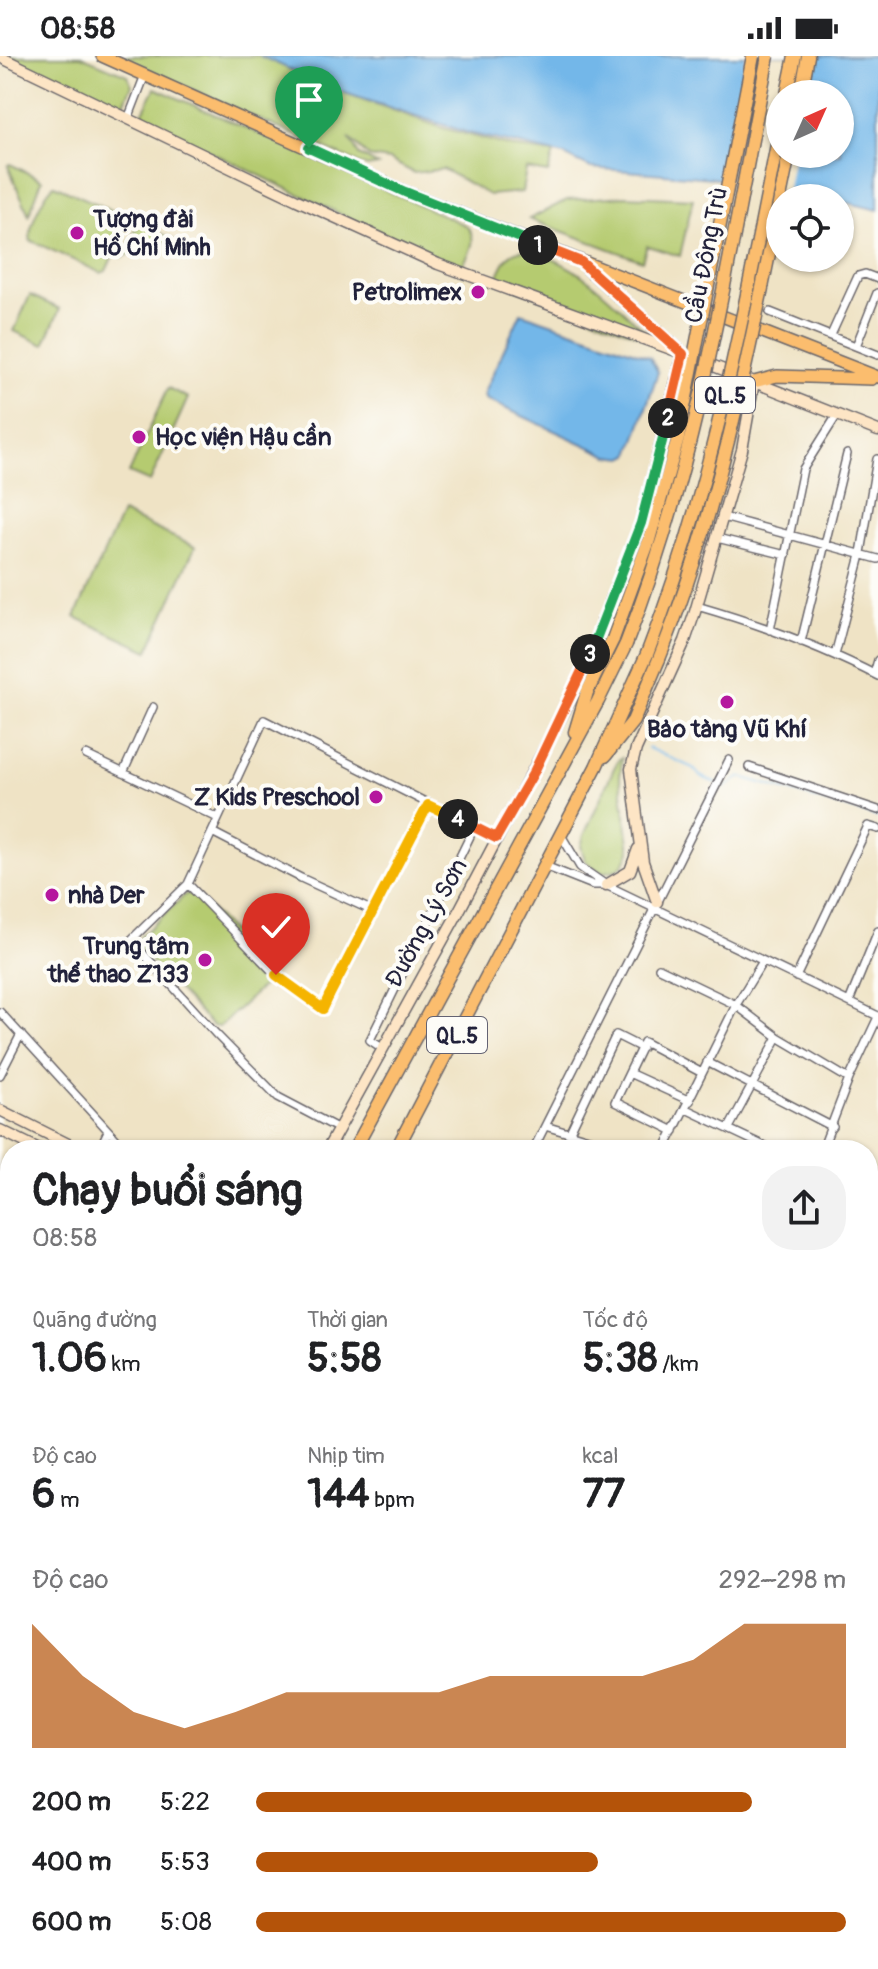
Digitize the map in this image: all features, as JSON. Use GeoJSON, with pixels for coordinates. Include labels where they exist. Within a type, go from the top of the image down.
{"type":"FeatureCollection","features":[{"type":"Feature","properties":{"kind":"highway","name":"Cầu Đông Trù"},"geometry":{"type":"LineString","coordinates":[[613,639],[648,543],[678,438],[753,56]]}},
{"type":"Feature","properties":{"kind":"highway","name":"Cầu Đông Trù"},"geometry":{"type":"LineString","coordinates":[[626,644],[661,548],[691,440],[768,56]]}},
{"type":"Feature","properties":{"kind":"highway"},"geometry":{"type":"LineString","coordinates":[[790,80],[795,56]]}},
{"type":"Feature","properties":{"kind":"highway"},"geometry":{"type":"LineString","coordinates":[[804,80],[808,56]]}},
{"type":"Feature","properties":{"kind":"highway","name":"Cầu Đông Trù"},"geometry":{"type":"LineString","coordinates":[[653,656],[713,449],[772,168]]}},
{"type":"Feature","properties":{"kind":"highway","name":"QL.5"},"geometry":{"type":"LineString","coordinates":[[401,1140],[653,656],[678,615],[712,507],[766,262]]}},
{"type":"Feature","properties":{"kind":"highway","name":"Đường Lý Sơn"},"geometry":{"type":"LineString","coordinates":[[567,756],[587,692],[613,639]]}},
{"type":"Feature","properties":{"kind":"highway","name":"Đường Lý Sơn"},"geometry":{"type":"LineString","coordinates":[[359,1140],[626,644]]}},
{"type":"Feature","properties":{"kind":"main road"},"geometry":{"type":"LineString","coordinates":[[102,56],[405,192],[878,378]]}},
{"type":"Feature","properties":{"kind":"main road"},"geometry":{"type":"LineString","coordinates":[[581,262],[683,354]]}},
{"type":"Feature","properties":{"kind":"main road"},"geometry":{"type":"LineString","coordinates":[[754,382],[777,376],[878,378]]}},
{"type":"Feature","properties":{"kind":"street"},"geometry":{"type":"LineString","coordinates":[[0,57],[438,264],[683,354],[878,431]]}},
{"type":"Feature","properties":{"kind":"street"},"geometry":{"type":"LineString","coordinates":[[128,119],[145,75]]}},
{"type":"Feature","properties":{"kind":"street"},"geometry":{"type":"LineString","coordinates":[[831,335],[858,276],[865,274],[878,279]]}},
{"type":"Feature","properties":{"kind":"street"},"geometry":{"type":"LineString","coordinates":[[856,346],[877,293]]}},
{"type":"Feature","properties":{"kind":"street"},"geometry":{"type":"LineString","coordinates":[[770,312],[878,355]]}},
{"type":"Feature","properties":{"kind":"street","name":"Đường Lý Sơn"},"geometry":{"type":"LineString","coordinates":[[333,1140],[534,772],[577,687],[641,523],[683,354]]}},
{"type":"Feature","properties":{"kind":"street"},"geometry":{"type":"LineString","coordinates":[[656,905],[643,862],[631,777],[633,759],[685,641],[697,606],[742,450],[754,382]]}},
{"type":"Feature","properties":{"kind":"street"},"geometry":{"type":"LineString","coordinates":[[770,630],[803,469],[837,415]]}},
{"type":"Feature","properties":{"kind":"street"},"geometry":{"type":"LineString","coordinates":[[801,642],[847,454]]}},
{"type":"Feature","properties":{"kind":"street"},"geometry":{"type":"LineString","coordinates":[[835,655],[861,554],[877,459]]}},
{"type":"Feature","properties":{"kind":"street"},"geometry":{"type":"LineString","coordinates":[[723,517],[878,559]]}},
{"type":"Feature","properties":{"kind":"street"},"geometry":{"type":"LineString","coordinates":[[717,538],[786,555]]}},
{"type":"Feature","properties":{"kind":"street"},"geometry":{"type":"LineString","coordinates":[[697,606],[835,655],[876,675],[878,660]]}},
{"type":"Feature","properties":{"kind":"street"},"geometry":{"type":"LineString","coordinates":[[123,773],[153,707]]}},
{"type":"Feature","properties":{"kind":"street"},"geometry":{"type":"LineString","coordinates":[[339,1129],[278,1097],[131,940],[188,884],[264,720],[496,838]]}},
{"type":"Feature","properties":{"kind":"street"},"geometry":{"type":"LineString","coordinates":[[86,755],[218,818]]}},
{"type":"Feature","properties":{"kind":"street"},"geometry":{"type":"LineString","coordinates":[[538,1140],[729,760]]}},
{"type":"Feature","properties":{"kind":"street"},"geometry":{"type":"LineString","coordinates":[[749,767],[878,810]]}},
{"type":"Feature","properties":{"kind":"street"},"geometry":{"type":"LineString","coordinates":[[188,884],[276,975],[323,1009],[428,805]]}},
{"type":"Feature","properties":{"kind":"street"},"geometry":{"type":"LineString","coordinates":[[545,866],[593,885],[606,885],[622,878],[633,867],[638,850],[636,815]]}},
{"type":"Feature","properties":{"kind":"street"},"geometry":{"type":"LineString","coordinates":[[796,977],[868,826],[878,829]]}},
{"type":"Feature","properties":{"kind":"street"},"geometry":{"type":"LineString","coordinates":[[382,1048],[370,1040],[474,828]]}},
{"type":"Feature","properties":{"kind":"street"},"geometry":{"type":"LineString","coordinates":[[212,832],[373,911]]}},
{"type":"Feature","properties":{"kind":"street"},"geometry":{"type":"LineString","coordinates":[[561,835],[580,867],[606,885],[656,905],[667,914],[878,1017],[849,1079],[827,1140]]}},
{"type":"Feature","properties":{"kind":"street"},"geometry":{"type":"LineString","coordinates":[[849,1002],[878,931]]}},
{"type":"Feature","properties":{"kind":"street"},"geometry":{"type":"LineString","coordinates":[[669,1140],[736,1005],[763,961]]}},
{"type":"Feature","properties":{"kind":"street"},"geometry":{"type":"LineString","coordinates":[[659,968],[736,1005],[778,1037],[849,1079]]}},
{"type":"Feature","properties":{"kind":"street"},"geometry":{"type":"LineString","coordinates":[[0,1012],[117,1140]]}},
{"type":"Feature","properties":{"kind":"street"},"geometry":{"type":"LineString","coordinates":[[0,1075],[21,1034]]}},
{"type":"Feature","properties":{"kind":"street"},"geometry":{"type":"LineString","coordinates":[[569,1134],[616,1035],[702,1073]]}},
{"type":"Feature","properties":{"kind":"street"},"geometry":{"type":"LineString","coordinates":[[729,1128],[778,1037]]}},
{"type":"Feature","properties":{"kind":"street"},"geometry":{"type":"LineString","coordinates":[[643,1045],[615,1102],[674,1131]]}},
{"type":"Feature","properties":{"kind":"street"},"geometry":{"type":"LineString","coordinates":[[707,1062],[833,1127]]}},
{"type":"Feature","properties":{"kind":"street"},"geometry":{"type":"LineString","coordinates":[[629,1073],[753,1140]]}},
{"type":"Feature","properties":{"kind":"street"},"geometry":{"type":"LineString","coordinates":[[0,1110],[60,1140]]}},
{"type":"Feature","properties":{"kind":"street"},"geometry":{"type":"LineString","coordinates":[[545,1126],[590,1140]]}},
{"type":"Feature","properties":{"kind":"street"},"geometry":{"type":"LineString","coordinates":[[0,1130],[20,1140]]}},
{"type":"Feature","properties":{"kind":"street"},"geometry":{"type":"LineString","coordinates":[[104,1140],[108,1131]]}},
{"type":"Feature","properties":{"kind":"green space"},"geometry":{"type":"Polygon","coordinates":[[[5,56],[81,56],[127,75],[132,85],[123,106],[116,107],[5,56]]]}},
{"type":"Feature","properties":{"kind":"green space"},"geometry":{"type":"Polygon","coordinates":[[[116,56],[260,56],[342,92],[443,128],[517,148],[554,153],[548,173],[526,169],[522,192],[489,195],[443,169],[414,173],[390,160],[369,157],[349,138],[359,155],[378,165],[367,167],[116,56]]]}},
{"type":"Feature","properties":{"kind":"green space"},"geometry":{"type":"Polygon","coordinates":[[[155,88],[465,225],[472,240],[462,267],[439,260],[146,121],[142,114],[155,88]]]}},
{"type":"Feature","properties":{"kind":"green space"},"geometry":{"type":"Polygon","coordinates":[[[10,164],[42,180],[29,215],[8,166],[10,164]]]}},
{"type":"Feature","properties":{"kind":"green space"},"geometry":{"type":"Polygon","coordinates":[[[54,185],[127,217],[128,222],[106,271],[101,273],[30,240],[38,211],[45,195],[54,185]]]}},
{"type":"Feature","properties":{"kind":"green space"},"geometry":{"type":"Polygon","coordinates":[[[625,196],[693,199],[680,256],[647,246],[642,261],[529,219],[567,200],[625,196]]]}},
{"type":"Feature","properties":{"kind":"green space"},"geometry":{"type":"Polygon","coordinates":[[[139,223],[173,239],[122,257],[139,223]]]}},
{"type":"Feature","properties":{"kind":"green space"},"geometry":{"type":"Polygon","coordinates":[[[525,250],[545,256],[580,274],[656,342],[496,280],[509,256],[525,250]]]}},
{"type":"Feature","properties":{"kind":"green space"},"geometry":{"type":"Polygon","coordinates":[[[30,295],[60,309],[44,345],[14,331],[30,295]]]}},
{"type":"Feature","properties":{"kind":"green space"},"geometry":{"type":"Polygon","coordinates":[[[168,388],[188,398],[150,482],[129,473],[168,388]]]}},
{"type":"Feature","properties":{"kind":"green space"},"geometry":{"type":"Polygon","coordinates":[[[122,513],[195,547],[148,651],[75,617],[122,513]]]}},
{"type":"Feature","properties":{"kind":"green space"},"geometry":{"type":"Polygon","coordinates":[[[622,758],[620,778],[630,851],[620,867],[601,872],[585,861],[581,846],[614,768],[622,758]]]}},
{"type":"Feature","properties":{"kind":"green space","name":"Trung tâm thể thao Z133"},"geometry":{"type":"Polygon","coordinates":[[[186,894],[195,894],[270,971],[270,979],[219,1027],[212,1026],[139,949],[140,937],[186,894]]]}},
{"type":"Feature","properties":{"kind":"water"},"geometry":{"type":"Polygon","coordinates":[[[260,56],[878,56],[878,210],[854,204],[854,184],[766,184],[766,186],[712,178],[591,168],[564,155],[469,133],[342,92],[260,56]]]}},
{"type":"Feature","properties":{"kind":"water"},"geometry":{"type":"Polygon","coordinates":[[[521,313],[650,357],[658,372],[630,455],[624,458],[609,456],[485,399],[484,392],[521,313]]]}},
{"type":"Feature","properties":{"kind":"pier"},"geometry":{"type":"Polygon","coordinates":[[[746,56],[813,56],[809,80],[766,80],[766,168],[792,168],[789,184],[766,184],[766,191],[721,184],[746,56]]]}},
{"type":"Feature","properties":{"kind":"waterway"},"geometry":{"type":"LineString","coordinates":[[648,748],[693,768],[700,776],[715,783]]}},
{"type":"Feature","properties":{"kind":"waterway"},"geometry":{"type":"LineString","coordinates":[[720,785],[725,787],[741,777],[878,817]]}},
{"type":"Feature","properties":{"kind":"place","name":"Tượng đài Hồ Chí Minh"},"geometry":{"type":"Point","coordinates":[77,233]}},
{"type":"Feature","properties":{"kind":"place","name":"Petrolimex"},"geometry":{"type":"Point","coordinates":[478,292]}},
{"type":"Feature","properties":{"kind":"place","name":"Học viện Hậu cần"},"geometry":{"type":"Point","coordinates":[139,437]}},
{"type":"Feature","properties":{"kind":"place","name":"Bảo tàng Vũ Khí"},"geometry":{"type":"Point","coordinates":[727,702]}},
{"type":"Feature","properties":{"kind":"place","name":"Z Kids Preschool"},"geometry":{"type":"Point","coordinates":[376,797]}},
{"type":"Feature","properties":{"kind":"place","name":"nhà Der"},"geometry":{"type":"Point","coordinates":[52,895]}},
{"type":"Feature","properties":{"kind":"place","name":"Trung tâm thể thao Z133"},"geometry":{"type":"Point","coordinates":[205,960]}},
{"type":"Feature","properties":{"kind":"route"},"geometry":{"type":"LineString","coordinates":[[276,975],[323,1009],[428,805],[496,838],[577,687],[612,600],[641,523],[683,354],[581,262],[405,192],[309,148]]}}]}
